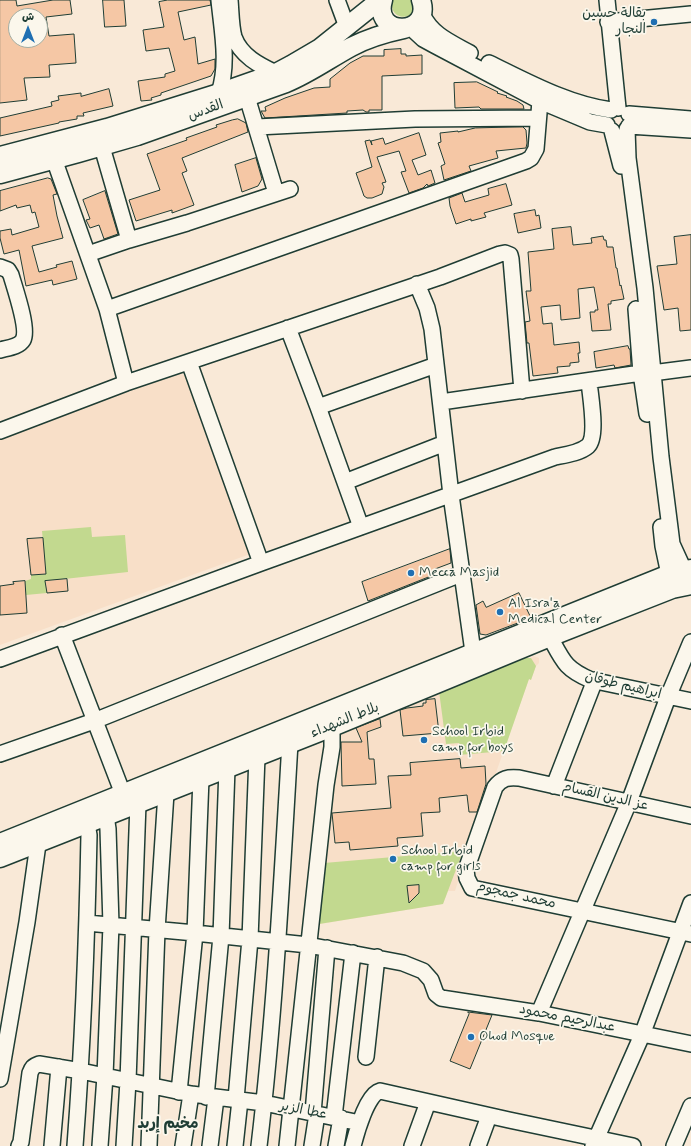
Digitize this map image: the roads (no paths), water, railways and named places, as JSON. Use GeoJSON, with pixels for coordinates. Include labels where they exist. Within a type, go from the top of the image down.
{"type":"FeatureCollection","features":[{"type":"Feature","properties":{"kind":"main road","name":"القدس"},"geometry":{"type":"LineString","coordinates":[[0,156],[107,128],[219,93],[276,72],[310,54],[347,27],[380,0]]}},
{"type":"Feature","properties":{"kind":"main road"},"geometry":{"type":"LineString","coordinates":[[384,0],[382,13],[385,19],[396,28],[414,17]]}},
{"type":"Feature","properties":{"kind":"main road","name":"القدس"},"geometry":{"type":"LineString","coordinates":[[0,174],[137,136],[298,78],[363,41],[414,17]]}},
{"type":"Feature","properties":{"kind":"main road"},"geometry":{"type":"LineString","coordinates":[[0,843],[34,838],[326,720],[473,652],[683,579]]}},
{"type":"Feature","properties":{"kind":"main road","name":"بلاط الشهداء"},"geometry":{"type":"LineString","coordinates":[[0,858],[34,838],[87,824],[106,816],[130,799],[166,793],[290,743],[326,720],[550,637],[683,579]]}},
{"type":"Feature","properties":{"kind":"street"},"geometry":{"type":"LineString","coordinates":[[219,0],[225,66],[223,81],[219,93]]}},
{"type":"Feature","properties":{"kind":"street"},"geometry":{"type":"LineString","coordinates":[[230,0],[234,36],[240,48],[255,62],[276,72]]}},
{"type":"Feature","properties":{"kind":"street"},"geometry":{"type":"LineString","coordinates":[[337,0],[347,27]]}},
{"type":"Feature","properties":{"kind":"street"},"geometry":{"type":"LineString","coordinates":[[607,0],[619,120],[622,171],[629,209],[647,373],[672,544],[683,579]]}},
{"type":"Feature","properties":{"kind":"street"},"geometry":{"type":"LineString","coordinates":[[608,22],[691,14]]}},
{"type":"Feature","properties":{"kind":"street"},"geometry":{"type":"LineString","coordinates":[[414,17],[424,39],[434,45],[540,100],[590,122],[691,119]]}},
{"type":"Feature","properties":{"kind":"street"},"geometry":{"type":"LineString","coordinates":[[414,17],[427,24],[434,32],[443,38],[514,75],[619,120],[691,130]]}},
{"type":"Feature","properties":{"kind":"street"},"geometry":{"type":"LineString","coordinates":[[88,254],[283,191],[257,127],[247,97]]}},
{"type":"Feature","properties":{"kind":"street"},"geometry":{"type":"LineString","coordinates":[[107,309],[523,163],[531,158],[536,149],[540,100]]}},
{"type":"Feature","properties":{"kind":"street"},"geometry":{"type":"LineString","coordinates":[[257,127],[415,119],[538,118]]}},
{"type":"Feature","properties":{"kind":"street"},"geometry":{"type":"LineString","coordinates":[[102,146],[129,240]]}},
{"type":"Feature","properties":{"kind":"street"},"geometry":{"type":"LineString","coordinates":[[54,159],[107,309],[126,383]]}},
{"type":"Feature","properties":{"kind":"street"},"geometry":{"type":"LineString","coordinates":[[0,431],[126,383],[440,277],[500,254],[508,253],[511,260],[522,391]]}},
{"type":"Feature","properties":{"kind":"street"},"geometry":{"type":"LineString","coordinates":[[0,267],[8,270],[11,276],[24,331],[23,340],[20,343],[0,350]]}},
{"type":"Feature","properties":{"kind":"street"},"geometry":{"type":"LineString","coordinates":[[417,284],[427,308],[432,329],[461,574],[473,652]]}},
{"type":"Feature","properties":{"kind":"street"},"geometry":{"type":"LineString","coordinates":[[288,328],[361,528]]}},
{"type":"Feature","properties":{"kind":"street"},"geometry":{"type":"LineString","coordinates":[[188,362],[261,563]]}},
{"type":"Feature","properties":{"kind":"street"},"geometry":{"type":"LineString","coordinates":[[318,407],[436,365]]}},
{"type":"Feature","properties":{"kind":"street"},"geometry":{"type":"LineString","coordinates":[[441,402],[691,368]]}},
{"type":"Feature","properties":{"kind":"street"},"geometry":{"type":"LineString","coordinates":[[0,659],[261,563],[555,458],[580,451],[589,446],[592,438],[593,428],[589,381]]}},
{"type":"Feature","properties":{"kind":"street"},"geometry":{"type":"LineString","coordinates":[[345,482],[445,444]]}},
{"type":"Feature","properties":{"kind":"street"},"geometry":{"type":"LineString","coordinates":[[0,754],[94,721],[461,574]]}},
{"type":"Feature","properties":{"kind":"street"},"geometry":{"type":"LineString","coordinates":[[62,635],[94,721],[130,799],[134,927],[124,1146]]}},
{"type":"Feature","properties":{"kind":"street","name":"ابراهيم طوقان"},"geometry":{"type":"LineString","coordinates":[[550,637],[567,667],[576,674],[595,680],[691,701]]}},
{"type":"Feature","properties":{"kind":"street"},"geometry":{"type":"LineString","coordinates":[[539,1013],[628,802],[668,697],[691,642]]}},
{"type":"Feature","properties":{"kind":"street"},"geometry":{"type":"LineString","coordinates":[[554,786],[595,680]]}},
{"type":"Feature","properties":{"kind":"street"},"geometry":{"type":"LineString","coordinates":[[287,1146],[326,785],[332,747],[332,734],[326,720]]}},
{"type":"Feature","properties":{"kind":"street"},"geometry":{"type":"LineString","coordinates":[[259,1146],[278,942],[290,743]]}},
{"type":"Feature","properties":{"kind":"street"},"geometry":{"type":"LineString","coordinates":[[235,1146],[250,939],[257,756]]}},
{"type":"Feature","properties":{"kind":"street"},"geometry":{"type":"LineString","coordinates":[[210,1146],[211,1097],[221,936],[227,768]]}},
{"type":"Feature","properties":{"kind":"street","name":"محمد جمجوم"},"geometry":{"type":"LineString","coordinates":[[519,778],[508,777],[500,780],[495,787],[466,870],[469,883],[472,888],[685,933]]}},
{"type":"Feature","properties":{"kind":"street"},"geometry":{"type":"LineString","coordinates":[[183,1146],[195,933],[201,778]]}},
{"type":"Feature","properties":{"kind":"street","name":"عز الدين القسام"},"geometry":{"type":"LineString","coordinates":[[519,778],[691,816]]}},
{"type":"Feature","properties":{"kind":"street"},"geometry":{"type":"LineString","coordinates":[[149,1146],[157,930],[166,793]]}},
{"type":"Feature","properties":{"kind":"street"},"geometry":{"type":"LineString","coordinates":[[100,1146],[105,1076],[111,925],[108,829],[106,816]]}},
{"type":"Feature","properties":{"kind":"street"},"geometry":{"type":"LineString","coordinates":[[75,1146],[81,1071],[88,923],[89,835],[87,824]]}},
{"type":"Feature","properties":{"kind":"street"},"geometry":{"type":"LineString","coordinates":[[0,1079],[27,922],[34,838]]}},
{"type":"Feature","properties":{"kind":"street"},"geometry":{"type":"LineString","coordinates":[[594,1142],[642,1035],[685,933],[691,903]]}},
{"type":"Feature","properties":{"kind":"street"},"geometry":{"type":"LineString","coordinates":[[88,923],[308,945],[377,957],[366,1057]]}},
{"type":"Feature","properties":{"kind":"street"},"geometry":{"type":"LineString","coordinates":[[312,1146],[327,948]]}},
{"type":"Feature","properties":{"kind":"street"},"geometry":{"type":"LineString","coordinates":[[336,1146],[353,953]]}},
{"type":"Feature","properties":{"kind":"street","name":"عبدالرحيم محمود"},"geometry":{"type":"LineString","coordinates":[[377,957],[403,963],[423,971],[431,980],[436,994],[441,998],[539,1013],[691,1044]]}},
{"type":"Feature","properties":{"kind":"street","name":"عطا الزير"},"geometry":{"type":"LineString","coordinates":[[19,1146],[21,1142],[32,1068],[39,1064],[81,1071],[185,1093],[264,1103],[338,1117],[360,1123]]}},
{"type":"Feature","properties":{"kind":"street"},"geometry":{"type":"LineString","coordinates":[[52,1146],[59,1067]]}},
{"type":"Feature","properties":{"kind":"street"},"geometry":{"type":"LineString","coordinates":[[352,1146],[360,1123],[371,1099],[377,1091],[383,1091],[594,1142],[633,1146]]}},
{"type":"Feature","properties":{"kind":"street"},"geometry":{"type":"LineString","coordinates":[[412,1146],[428,1102]]}},
{"type":"Feature","properties":{"kind":"street"},"geometry":{"type":"LineString","coordinates":[[674,1146],[691,1106]]}},
{"type":"Feature","properties":{"kind":"street"},"geometry":{"type":"LineString","coordinates":[[478,1146],[489,1116]]}},
{"type":"Feature","properties":{"kind":"place","name":"بقالة حسين النجار"},"geometry":{"type":"Point","coordinates":[654,22]}},
{"type":"Feature","properties":{"kind":"place","name":"Mecca Masjid"},"geometry":{"type":"Point","coordinates":[411,573]}},
{"type":"Feature","properties":{"kind":"place","name":"Al Isra'a Medical Center"},"geometry":{"type":"Point","coordinates":[500,612]}},
{"type":"Feature","properties":{"kind":"place","name":"School Irbid camp for boys"},"geometry":{"type":"Point","coordinates":[424,740]}},
{"type":"Feature","properties":{"kind":"place","name":"School Irbid camp for girls"},"geometry":{"type":"Point","coordinates":[393,859]}},
{"type":"Feature","properties":{"kind":"place","name":"Ohod Mosque"},"geometry":{"type":"Point","coordinates":[471,1037]}},
{"type":"Feature","properties":{"kind":"district","name":"مخيم إربد"},"geometry":{"type":"Point","coordinates":[168,1125]}}]}
